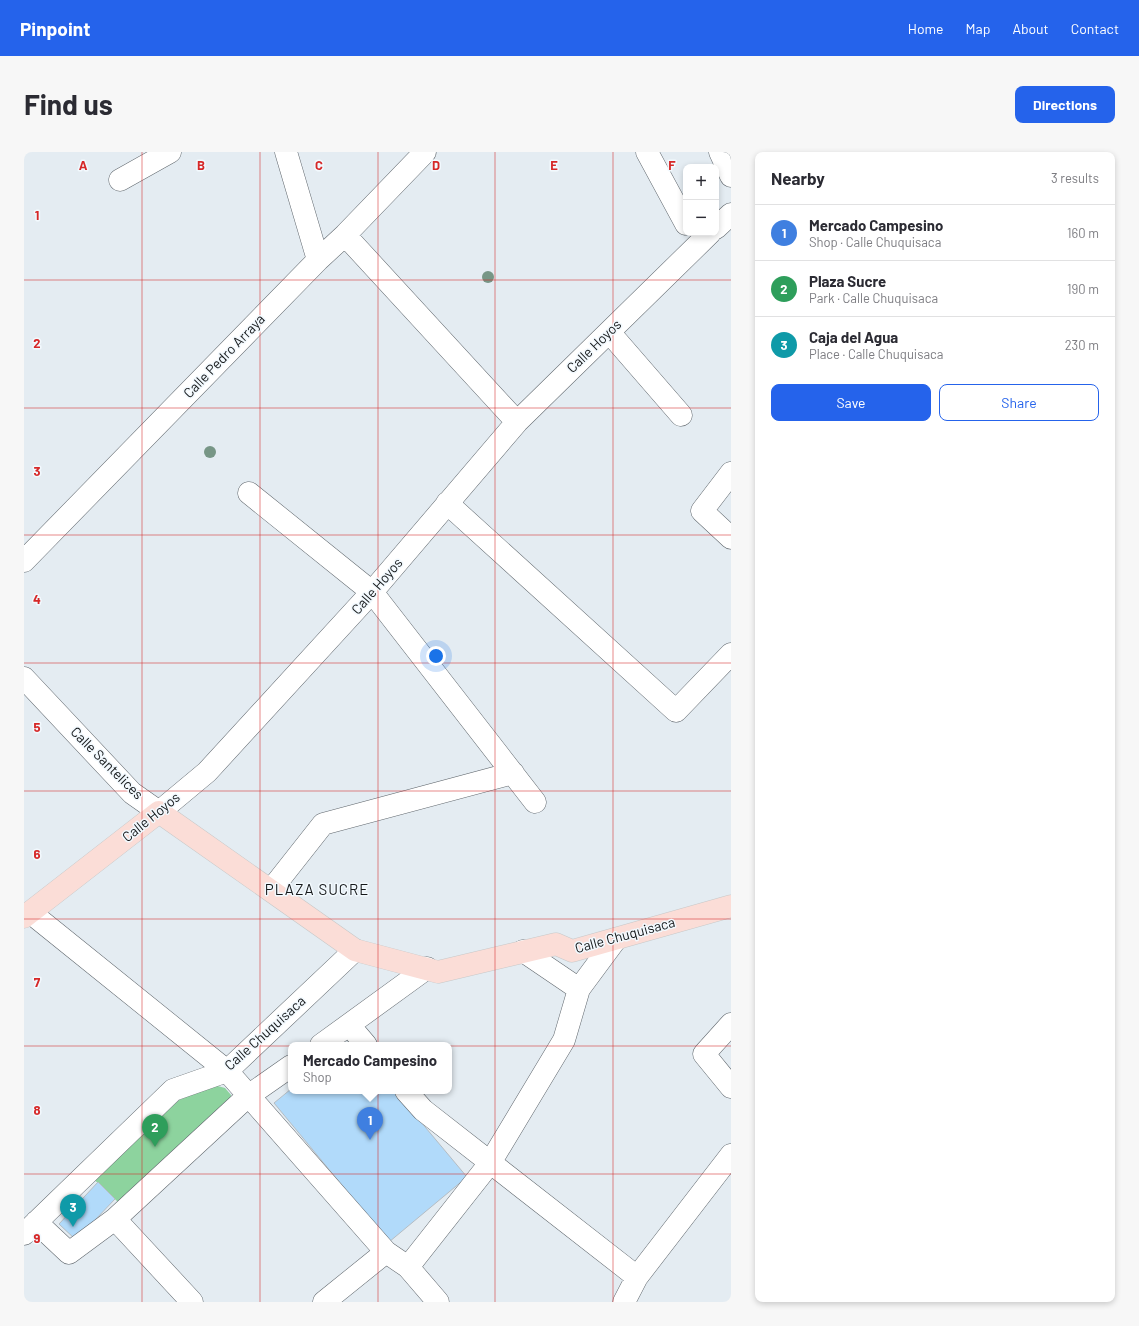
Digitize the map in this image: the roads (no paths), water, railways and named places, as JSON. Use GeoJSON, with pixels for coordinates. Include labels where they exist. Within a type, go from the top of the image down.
{"type":"FeatureCollection","features":[{"type":"Feature","properties":{"kind":"main road","name":"Calle Santelices"},"geometry":{"type":"LineString","coordinates":[[159,812],[355,950]]}},
{"type":"Feature","properties":{"kind":"main road","name":"Calle Hoyos"},"geometry":{"type":"LineString","coordinates":[[27,915],[159,812]]}},
{"type":"Feature","properties":{"kind":"main road","name":"Calle Chuquisaca"},"geometry":{"type":"LineString","coordinates":[[355,950],[438,972],[556,944],[572,951],[731,906]]}},
{"type":"Feature","properties":{"kind":"street"},"geometry":{"type":"LineString","coordinates":[[120,180],[170,152]]}},
{"type":"Feature","properties":{"kind":"street"},"geometry":{"type":"LineString","coordinates":[[286,152],[318,260]]}},
{"type":"Feature","properties":{"kind":"street","name":"Calle Pedro Arraya"},"geometry":{"type":"LineString","coordinates":[[24,561],[425,152]]}},
{"type":"Feature","properties":{"kind":"street"},"geometry":{"type":"LineString","coordinates":[[647,152],[683,218]]}},
{"type":"Feature","properties":{"kind":"street"},"geometry":{"type":"LineString","coordinates":[[720,152],[731,176]]}},
{"type":"Feature","properties":{"kind":"street"},"geometry":{"type":"LineString","coordinates":[[719,225],[731,214]]}},
{"type":"Feature","properties":{"kind":"street"},"geometry":{"type":"LineString","coordinates":[[345,235],[517,422]]}},
{"type":"Feature","properties":{"kind":"street","name":"Calle Hoyos"},"geometry":{"type":"LineString","coordinates":[[159,812],[207,772],[372,592],[517,422],[609,332],[699,237]]}},
{"type":"Feature","properties":{"kind":"street"},"geometry":{"type":"LineString","coordinates":[[609,332],[681,415]]}},
{"type":"Feature","properties":{"kind":"street"},"geometry":{"type":"LineString","coordinates":[[731,473],[702,511],[731,538]]}},
{"type":"Feature","properties":{"kind":"street"},"geometry":{"type":"LineString","coordinates":[[249,493],[372,592],[535,802]]}},
{"type":"Feature","properties":{"kind":"street"},"geometry":{"type":"LineString","coordinates":[[447,503],[676,711],[731,654]]}},
{"type":"Feature","properties":{"kind":"street","name":"Calle Santelices"},"geometry":{"type":"LineString","coordinates":[[24,678],[132,793],[159,812]]}},
{"type":"Feature","properties":{"kind":"street"},"geometry":{"type":"LineString","coordinates":[[271,890],[323,824],[513,773]]}},
{"type":"Feature","properties":{"kind":"street"},"geometry":{"type":"LineString","coordinates":[[27,915],[227,1071],[386,1252],[408,1267],[438,1302]]}},
{"type":"Feature","properties":{"kind":"street"},"geometry":{"type":"LineString","coordinates":[[408,1267],[490,1163],[564,1040],[579,989],[616,939]]}},
{"type":"Feature","properties":{"kind":"street","name":"Calle Chuquisaca"},"geometry":{"type":"LineString","coordinates":[[30,1228],[173,1090],[227,1071],[355,950]]}},
{"type":"Feature","properties":{"kind":"street"},"geometry":{"type":"LineString","coordinates":[[523,951],[579,989]]}},
{"type":"Feature","properties":{"kind":"street"},"geometry":{"type":"LineString","coordinates":[[325,1042],[427,968]]}},
{"type":"Feature","properties":{"kind":"street"},"geometry":{"type":"LineString","coordinates":[[731,1024],[704,1054],[731,1086]]}},
{"type":"Feature","properties":{"kind":"street"},"geometry":{"type":"LineString","coordinates":[[349,1026],[363,1042]]}},
{"type":"Feature","properties":{"kind":"street"},"geometry":{"type":"LineString","coordinates":[[30,1228],[69,1252],[115,1219],[248,1096],[288,1068]]}},
{"type":"Feature","properties":{"kind":"street"},"geometry":{"type":"LineString","coordinates":[[409,1094],[422,1110],[637,1277]]}},
{"type":"Feature","properties":{"kind":"street"},"geometry":{"type":"LineString","coordinates":[[624,1302],[637,1277],[731,1155]]}},
{"type":"Feature","properties":{"kind":"street"},"geometry":{"type":"LineString","coordinates":[[115,1219],[192,1302]]}},
{"type":"Feature","properties":{"kind":"street"},"geometry":{"type":"LineString","coordinates":[[324,1302],[386,1252]]}},
{"type":"Feature","properties":{"kind":"place","name":"Mercado Campesino"},"geometry":{"type":"Point","coordinates":[370,1140]}},
{"type":"Feature","properties":{"kind":"place","name":"Plaza Sucre"},"geometry":{"type":"Point","coordinates":[155,1147]}},
{"type":"Feature","properties":{"kind":"place","name":"Caja del Agua"},"geometry":{"type":"Point","coordinates":[73,1227]}},
{"type":"Feature","properties":{"kind":"district","name":"PLAZA SUCRE"},"geometry":{"type":"Point","coordinates":[317,890]}}]}
